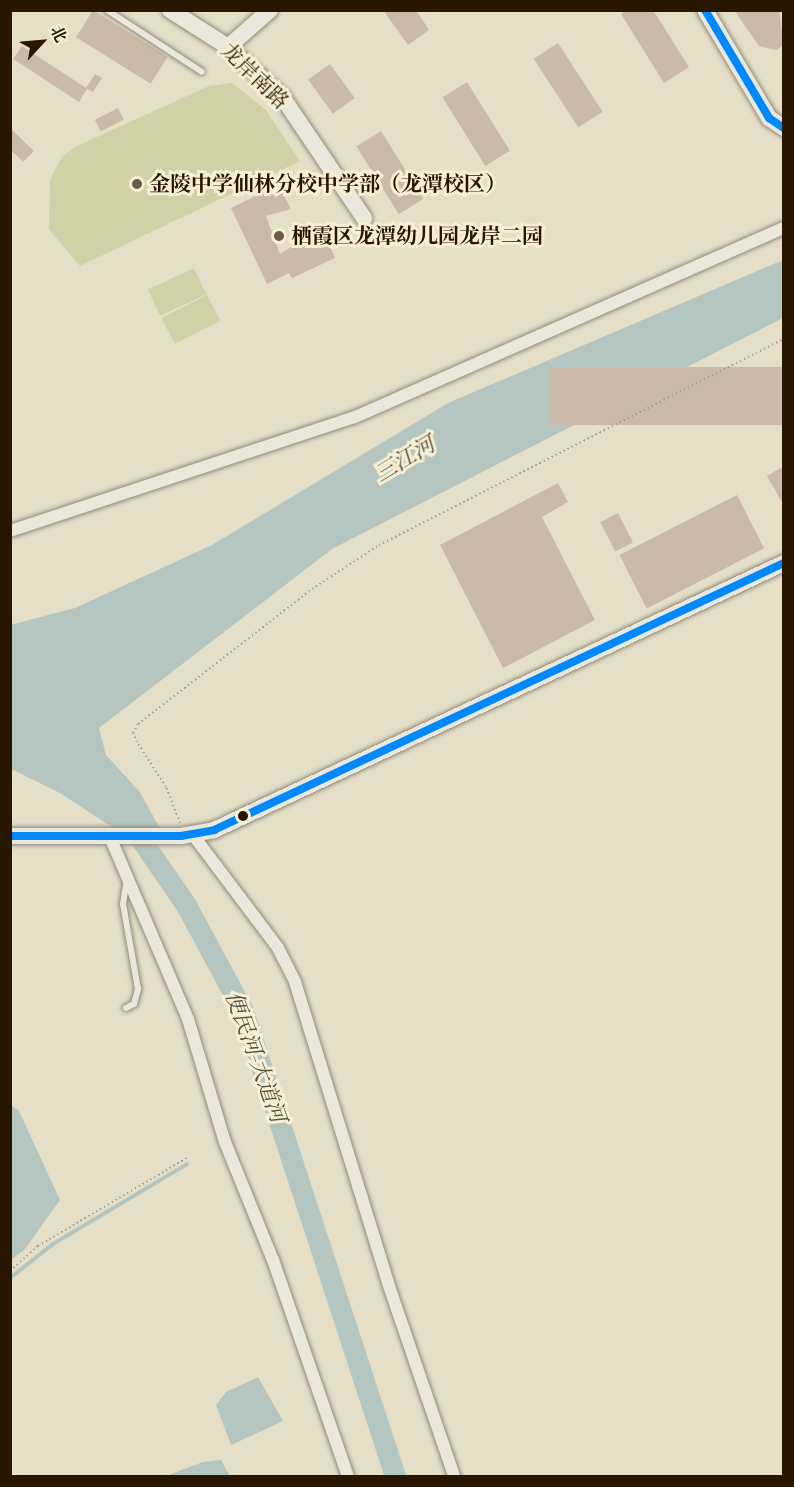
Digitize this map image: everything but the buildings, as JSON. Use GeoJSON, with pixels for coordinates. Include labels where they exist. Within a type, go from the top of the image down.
{"type":"FeatureCollection","features":[{"type":"Feature","properties":{"kind":"street","name":"龙岸南路"},"geometry":{"type":"LineString","coordinates":[[170,10],[228,47],[283,98],[364,218]]}},
{"type":"Feature","properties":{"kind":"street"},"geometry":{"type":"LineString","coordinates":[[228,47],[270,10]]}},
{"type":"Feature","properties":{"kind":"street"},"geometry":{"type":"LineString","coordinates":[[705,10],[769,118],[783,128]]}},
{"type":"Feature","properties":{"kind":"street"},"geometry":{"type":"LineString","coordinates":[[10,531],[355,417],[783,228]]}},
{"type":"Feature","properties":{"kind":"street"},"geometry":{"type":"LineString","coordinates":[[10,836],[187,835],[234,822],[518,691],[783,563]]}},
{"type":"Feature","properties":{"kind":"street"},"geometry":{"type":"LineString","coordinates":[[187,835],[278,948],[295,982],[384,1272],[454,1476]]}},
{"type":"Feature","properties":{"kind":"street"},"geometry":{"type":"LineString","coordinates":[[114,837],[127,878],[188,1019],[225,1142],[273,1260],[348,1476]]}},
{"type":"Feature","properties":{"kind":"lane"},"geometry":{"type":"LineString","coordinates":[[107,10],[202,72]]}},
{"type":"Feature","properties":{"kind":"lane"},"geometry":{"type":"LineString","coordinates":[[126,1008],[134,1004],[138,989],[123,904],[127,878]]}},
{"type":"Feature","properties":{"kind":"path"},"geometry":{"type":"LineString","coordinates":[[187,835],[166,787],[136,742],[133,733],[138,724],[312,589],[379,546],[783,339]]}},
{"type":"Feature","properties":{"kind":"path"},"geometry":{"type":"LineString","coordinates":[[10,1271],[38,1246],[187,1158]]}},
{"type":"Feature","properties":{"kind":"shaded area"},"geometry":{"type":"Polygon","coordinates":[[[232,83],[266,110],[300,161],[80,266],[49,229],[50,180],[62,157],[75,147],[209,86],[232,83]]]}},
{"type":"Feature","properties":{"kind":"shaded area"},"geometry":{"type":"Polygon","coordinates":[[[194,268],[206,294],[160,316],[148,290],[194,268]]]}},
{"type":"Feature","properties":{"kind":"shaded area"},"geometry":{"type":"Polygon","coordinates":[[[207,295],[220,321],[175,344],[162,318],[207,295]]]}},
{"type":"Feature","properties":{"kind":"water","name":"三江河"},"geometry":{"type":"Polygon","coordinates":[[[783,260],[783,318],[332,549],[99,728],[106,755],[139,791],[165,837],[127,837],[60,793],[11,769],[10,625],[75,608],[212,545],[448,403],[783,260]]]}},
{"type":"Feature","properties":{"kind":"water"},"geometry":{"type":"Polygon","coordinates":[[[11,1105],[19,1111],[60,1200],[25,1249],[11,1260],[11,1105]]]}},
{"type":"Feature","properties":{"kind":"water"},"geometry":{"type":"Polygon","coordinates":[[[258,1377],[283,1421],[231,1445],[216,1405],[226,1392],[258,1377]]]}},
{"type":"Feature","properties":{"kind":"water"},"geometry":{"type":"Polygon","coordinates":[[[221,1460],[230,1476],[166,1476],[203,1462],[221,1460]]]}},
{"type":"Feature","properties":{"kind":"waterway","name":"便民河-大道河"},"geometry":{"type":"LineString","coordinates":[[129,822],[186,905],[243,1011],[395,1476]]}},
{"type":"Feature","properties":{"kind":"waterway"},"geometry":{"type":"LineString","coordinates":[[10,1278],[53,1244],[187,1164]]}},
{"type":"Feature","properties":{"kind":"transit line"},"geometry":{"type":"LineString","coordinates":[[705,10],[769,118],[784,128]]}},
{"type":"Feature","properties":{"kind":"transit line"},"geometry":{"type":"LineString","coordinates":[[10,836],[181,836],[214,830],[784,563]]}},
{"type":"Feature","properties":{"kind":"place","name":"金陵中学仙林分校中学部（龙潭校区）"},"geometry":{"type":"Point","coordinates":[137,184]}},
{"type":"Feature","properties":{"kind":"place","name":"栖霞区龙潭幼儿园龙岸二园"},"geometry":{"type":"Point","coordinates":[279,236]}}]}
